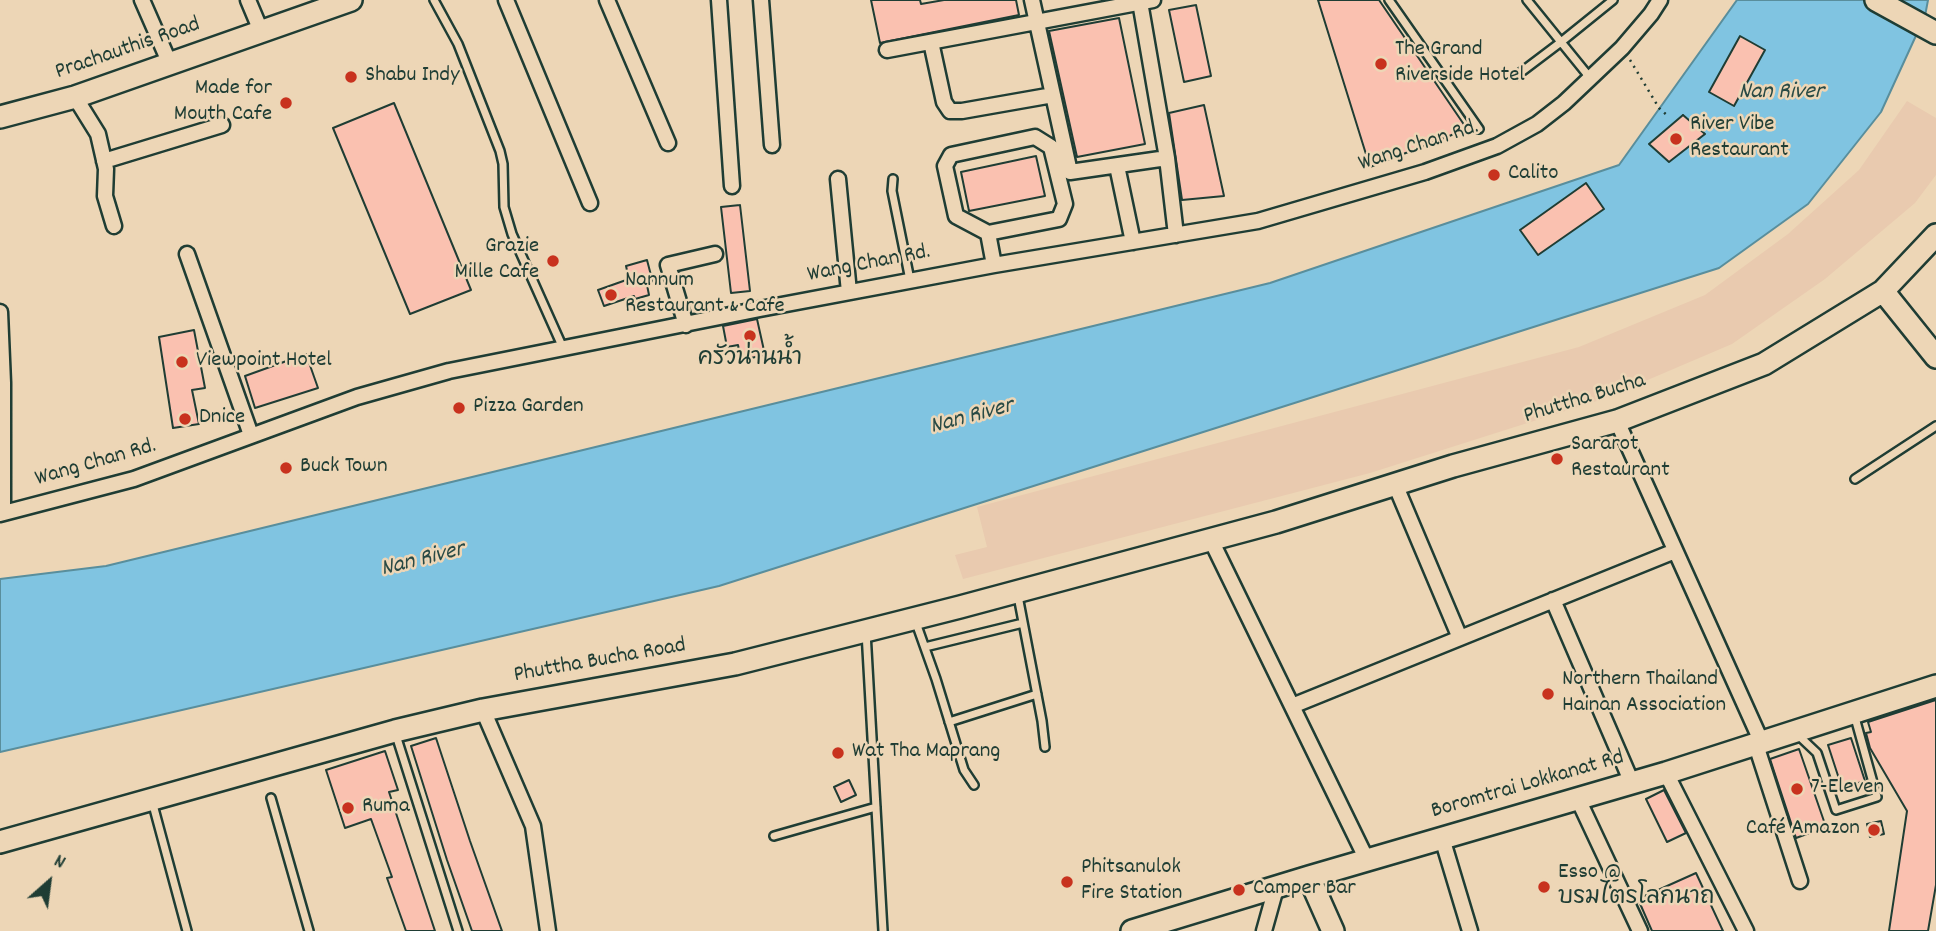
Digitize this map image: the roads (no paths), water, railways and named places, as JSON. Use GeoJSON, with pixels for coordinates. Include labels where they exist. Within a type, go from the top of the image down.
{"type":"FeatureCollection","features":[{"type":"Feature","properties":{"kind":"street"},"geometry":{"type":"LineString","coordinates":[[142,0],[170,64]]}},
{"type":"Feature","properties":{"kind":"street"},"geometry":{"type":"LineString","coordinates":[[248,0],[261,31]]}},
{"type":"Feature","properties":{"kind":"street","name":"Prachauthis Road"},"geometry":{"type":"LineString","coordinates":[[0,117],[75,97],[349,0]]}},
{"type":"Feature","properties":{"kind":"street"},"geometry":{"type":"LineString","coordinates":[[506,0],[590,202]]}},
{"type":"Feature","properties":{"kind":"street"},"geometry":{"type":"LineString","coordinates":[[607,0],[668,143]]}},
{"type":"Feature","properties":{"kind":"street"},"geometry":{"type":"LineString","coordinates":[[719,0],[732,186]]}},
{"type":"Feature","properties":{"kind":"street"},"geometry":{"type":"LineString","coordinates":[[761,0],[772,145]]}},
{"type":"Feature","properties":{"kind":"street"},"geometry":{"type":"LineString","coordinates":[[1032,0],[1070,172],[1167,158]]}},
{"type":"Feature","properties":{"kind":"street","name":"Wang Chan Rd."},"geometry":{"type":"LineString","coordinates":[[1,514],[134,480],[370,393],[449,372],[849,292],[1258,221],[1425,172],[1497,146],[1537,124],[1591,79],[1622,48],[1660,0]]}},
{"type":"Feature","properties":{"kind":"street"},"geometry":{"type":"LineString","coordinates":[[1876,0],[1936,33]]}},
{"type":"Feature","properties":{"kind":"street"},"geometry":{"type":"LineString","coordinates":[[887,50],[1146,1],[1176,235]]}},
{"type":"Feature","properties":{"kind":"street"},"geometry":{"type":"LineString","coordinates":[[931,42],[945,106],[950,111],[1053,95]]}},
{"type":"Feature","properties":{"kind":"street"},"geometry":{"type":"LineString","coordinates":[[75,97],[98,134],[106,169],[105,196],[114,226]]}},
{"type":"Feature","properties":{"kind":"street"},"geometry":{"type":"LineString","coordinates":[[104,161],[222,125]]}},
{"type":"Feature","properties":{"kind":"street"},"geometry":{"type":"LineString","coordinates":[[1035,137],[1051,147],[1065,204],[1059,219],[988,233],[956,216],[945,166],[951,155],[1035,137]]}},
{"type":"Feature","properties":{"kind":"street"},"geometry":{"type":"LineString","coordinates":[[1117,166],[1133,242]]}},
{"type":"Feature","properties":{"kind":"street"},"geometry":{"type":"LineString","coordinates":[[838,179],[849,292]]}},
{"type":"Feature","properties":{"kind":"street"},"geometry":{"type":"LineString","coordinates":[[988,233],[994,265]]}},
{"type":"Feature","properties":{"kind":"street","name":"Phuttha Bucha"},"geometry":{"type":"LineString","coordinates":[[1211,540],[1452,466],[1617,421],[1763,364],[1883,291],[1936,235]]}},
{"type":"Feature","properties":{"kind":"street"},"geometry":{"type":"LineString","coordinates":[[187,254],[251,435]]}},
{"type":"Feature","properties":{"kind":"street"},"geometry":{"type":"LineString","coordinates":[[686,325],[668,265],[715,254]]}},
{"type":"Feature","properties":{"kind":"street"},"geometry":{"type":"LineString","coordinates":[[1883,291],[1936,357]]}},
{"type":"Feature","properties":{"kind":"street"},"geometry":{"type":"LineString","coordinates":[[0,312],[4,383],[1,514]]}},
{"type":"Feature","properties":{"kind":"street"},"geometry":{"type":"LineString","coordinates":[[1617,421],[1759,744],[1800,881]]}},
{"type":"Feature","properties":{"kind":"street"},"geometry":{"type":"LineString","coordinates":[[1395,484],[1460,638]]}},
{"type":"Feature","properties":{"kind":"street"},"geometry":{"type":"LineString","coordinates":[[1211,540],[1367,860]]}},
{"type":"Feature","properties":{"kind":"street","name":"Phuttha Bucha Road"},"geometry":{"type":"LineString","coordinates":[[0,842],[395,731],[483,710],[735,664],[1211,540]]}},
{"type":"Feature","properties":{"kind":"street"},"geometry":{"type":"LineString","coordinates":[[1292,706],[1675,551]]}},
{"type":"Feature","properties":{"kind":"street"},"geometry":{"type":"LineString","coordinates":[[1553,600],[1632,783]]}},
{"type":"Feature","properties":{"kind":"street","name":"Boromtrai Lokkanat Rd"},"geometry":{"type":"LineString","coordinates":[[1132,931],[1666,773],[1936,687]]}},
{"type":"Feature","properties":{"kind":"street"},"geometry":{"type":"LineString","coordinates":[[483,710],[533,826],[548,931]]}},
{"type":"Feature","properties":{"kind":"street"},"geometry":{"type":"LineString","coordinates":[[1666,773],[1746,931]]}},
{"type":"Feature","properties":{"kind":"street"},"geometry":{"type":"LineString","coordinates":[[1578,799],[1640,931]]}},
{"type":"Feature","properties":{"kind":"street"},"geometry":{"type":"LineString","coordinates":[[1442,838],[1470,931]]}},
{"type":"Feature","properties":{"kind":"street"},"geometry":{"type":"LineString","coordinates":[[1309,877],[1332,931]]}},
{"type":"Feature","properties":{"kind":"street"},"geometry":{"type":"LineString","coordinates":[[1265,931],[1276,888]]}},
{"type":"Feature","properties":{"kind":"lane"},"geometry":{"type":"LineString","coordinates":[[434,0],[458,44],[500,151],[504,207],[512,234],[563,349]]}},
{"type":"Feature","properties":{"kind":"lane"},"geometry":{"type":"LineString","coordinates":[[1389,0],[1479,129]]}},
{"type":"Feature","properties":{"kind":"lane"},"geometry":{"type":"LineString","coordinates":[[1527,0],[1591,79]]}},
{"type":"Feature","properties":{"kind":"lane"},"geometry":{"type":"LineString","coordinates":[[1516,76],[1613,0]]}},
{"type":"Feature","properties":{"kind":"lane"},"geometry":{"type":"LineString","coordinates":[[892,179],[892,191],[911,281]]}},
{"type":"Feature","properties":{"kind":"lane"},"geometry":{"type":"LineString","coordinates":[[1854,479],[1936,426]]}},
{"type":"Feature","properties":{"kind":"lane"},"geometry":{"type":"LineString","coordinates":[[1017,591],[1045,747]]}},
{"type":"Feature","properties":{"kind":"lane"},"geometry":{"type":"LineString","coordinates":[[914,619],[964,769],[974,785]]}},
{"type":"Feature","properties":{"kind":"lane"},"geometry":{"type":"LineString","coordinates":[[925,647],[1023,623]]}},
{"type":"Feature","properties":{"kind":"lane"},"geometry":{"type":"LineString","coordinates":[[866,631],[883,931]]}},
{"type":"Feature","properties":{"kind":"lane"},"geometry":{"type":"LineString","coordinates":[[949,722],[1037,694]]}},
{"type":"Feature","properties":{"kind":"lane"},"geometry":{"type":"LineString","coordinates":[[1795,732],[1817,753],[1836,810],[1877,797],[1854,713]]}},
{"type":"Feature","properties":{"kind":"lane"},"geometry":{"type":"LineString","coordinates":[[395,731],[458,931]]}},
{"type":"Feature","properties":{"kind":"lane"},"geometry":{"type":"LineString","coordinates":[[271,798],[309,931]]}},
{"type":"Feature","properties":{"kind":"lane"},"geometry":{"type":"LineString","coordinates":[[152,801],[187,931]]}},
{"type":"Feature","properties":{"kind":"lane"},"geometry":{"type":"LineString","coordinates":[[774,836],[876,807]]}},
{"type":"Feature","properties":{"kind":"water","name":"Nan River"},"geometry":{"type":"Polygon","coordinates":[[[1737,0],[1928,0],[1925,16],[1881,112],[1808,204],[1719,268],[719,586],[0,752],[0,579],[106,566],[1270,283],[1619,165],[1737,0]]]}},
{"type":"Feature","properties":{"kind":"place","name":"The Grand Riverside Hotel"},"geometry":{"type":"Point","coordinates":[1381,64]}},
{"type":"Feature","properties":{"kind":"place","name":"Shabu Indy"},"geometry":{"type":"Point","coordinates":[351,77]}},
{"type":"Feature","properties":{"kind":"place","name":"Made for Mouth Cafe"},"geometry":{"type":"Point","coordinates":[286,103]}},
{"type":"Feature","properties":{"kind":"place","name":"River Vibe Restaurant"},"geometry":{"type":"Point","coordinates":[1676,139]}},
{"type":"Feature","properties":{"kind":"place","name":"Calito"},"geometry":{"type":"Point","coordinates":[1494,175]}},
{"type":"Feature","properties":{"kind":"place","name":"Grazie Mille Cafe"},"geometry":{"type":"Point","coordinates":[553,261]}},
{"type":"Feature","properties":{"kind":"place","name":"Nannum Restaurant & Cafe"},"geometry":{"type":"Point","coordinates":[611,295]}},
{"type":"Feature","properties":{"kind":"place","name":"ครัวน่านน้ำ"},"geometry":{"type":"Point","coordinates":[750,336]}},
{"type":"Feature","properties":{"kind":"place","name":"Viewpoint Hotel"},"geometry":{"type":"Point","coordinates":[182,362]}},
{"type":"Feature","properties":{"kind":"place","name":"Pizza Garden"},"geometry":{"type":"Point","coordinates":[459,408]}},
{"type":"Feature","properties":{"kind":"place","name":"Dnice"},"geometry":{"type":"Point","coordinates":[185,419]}},
{"type":"Feature","properties":{"kind":"place","name":"Sararot Restaurant"},"geometry":{"type":"Point","coordinates":[1557,459]}},
{"type":"Feature","properties":{"kind":"place","name":"Buck Town"},"geometry":{"type":"Point","coordinates":[286,468]}},
{"type":"Feature","properties":{"kind":"place","name":"Northern Thailand Hainan Association"},"geometry":{"type":"Point","coordinates":[1548,694]}},
{"type":"Feature","properties":{"kind":"place","name":"Wat Tha Maprang"},"geometry":{"type":"Point","coordinates":[838,753]}},
{"type":"Feature","properties":{"kind":"place","name":"7-Eleven"},"geometry":{"type":"Point","coordinates":[1797,789]}},
{"type":"Feature","properties":{"kind":"place","name":"Ruma"},"geometry":{"type":"Point","coordinates":[348,808]}},
{"type":"Feature","properties":{"kind":"place","name":"Café Amazon"},"geometry":{"type":"Point","coordinates":[1874,830]}},
{"type":"Feature","properties":{"kind":"place","name":"Phitsanulok Fire Station"},"geometry":{"type":"Point","coordinates":[1067,882]}},
{"type":"Feature","properties":{"kind":"place","name":"Esso @ บรมไตรโลกนาถ"},"geometry":{"type":"Point","coordinates":[1544,887]}},
{"type":"Feature","properties":{"kind":"place","name":"Camper Bar"},"geometry":{"type":"Point","coordinates":[1239,890]}}]}
